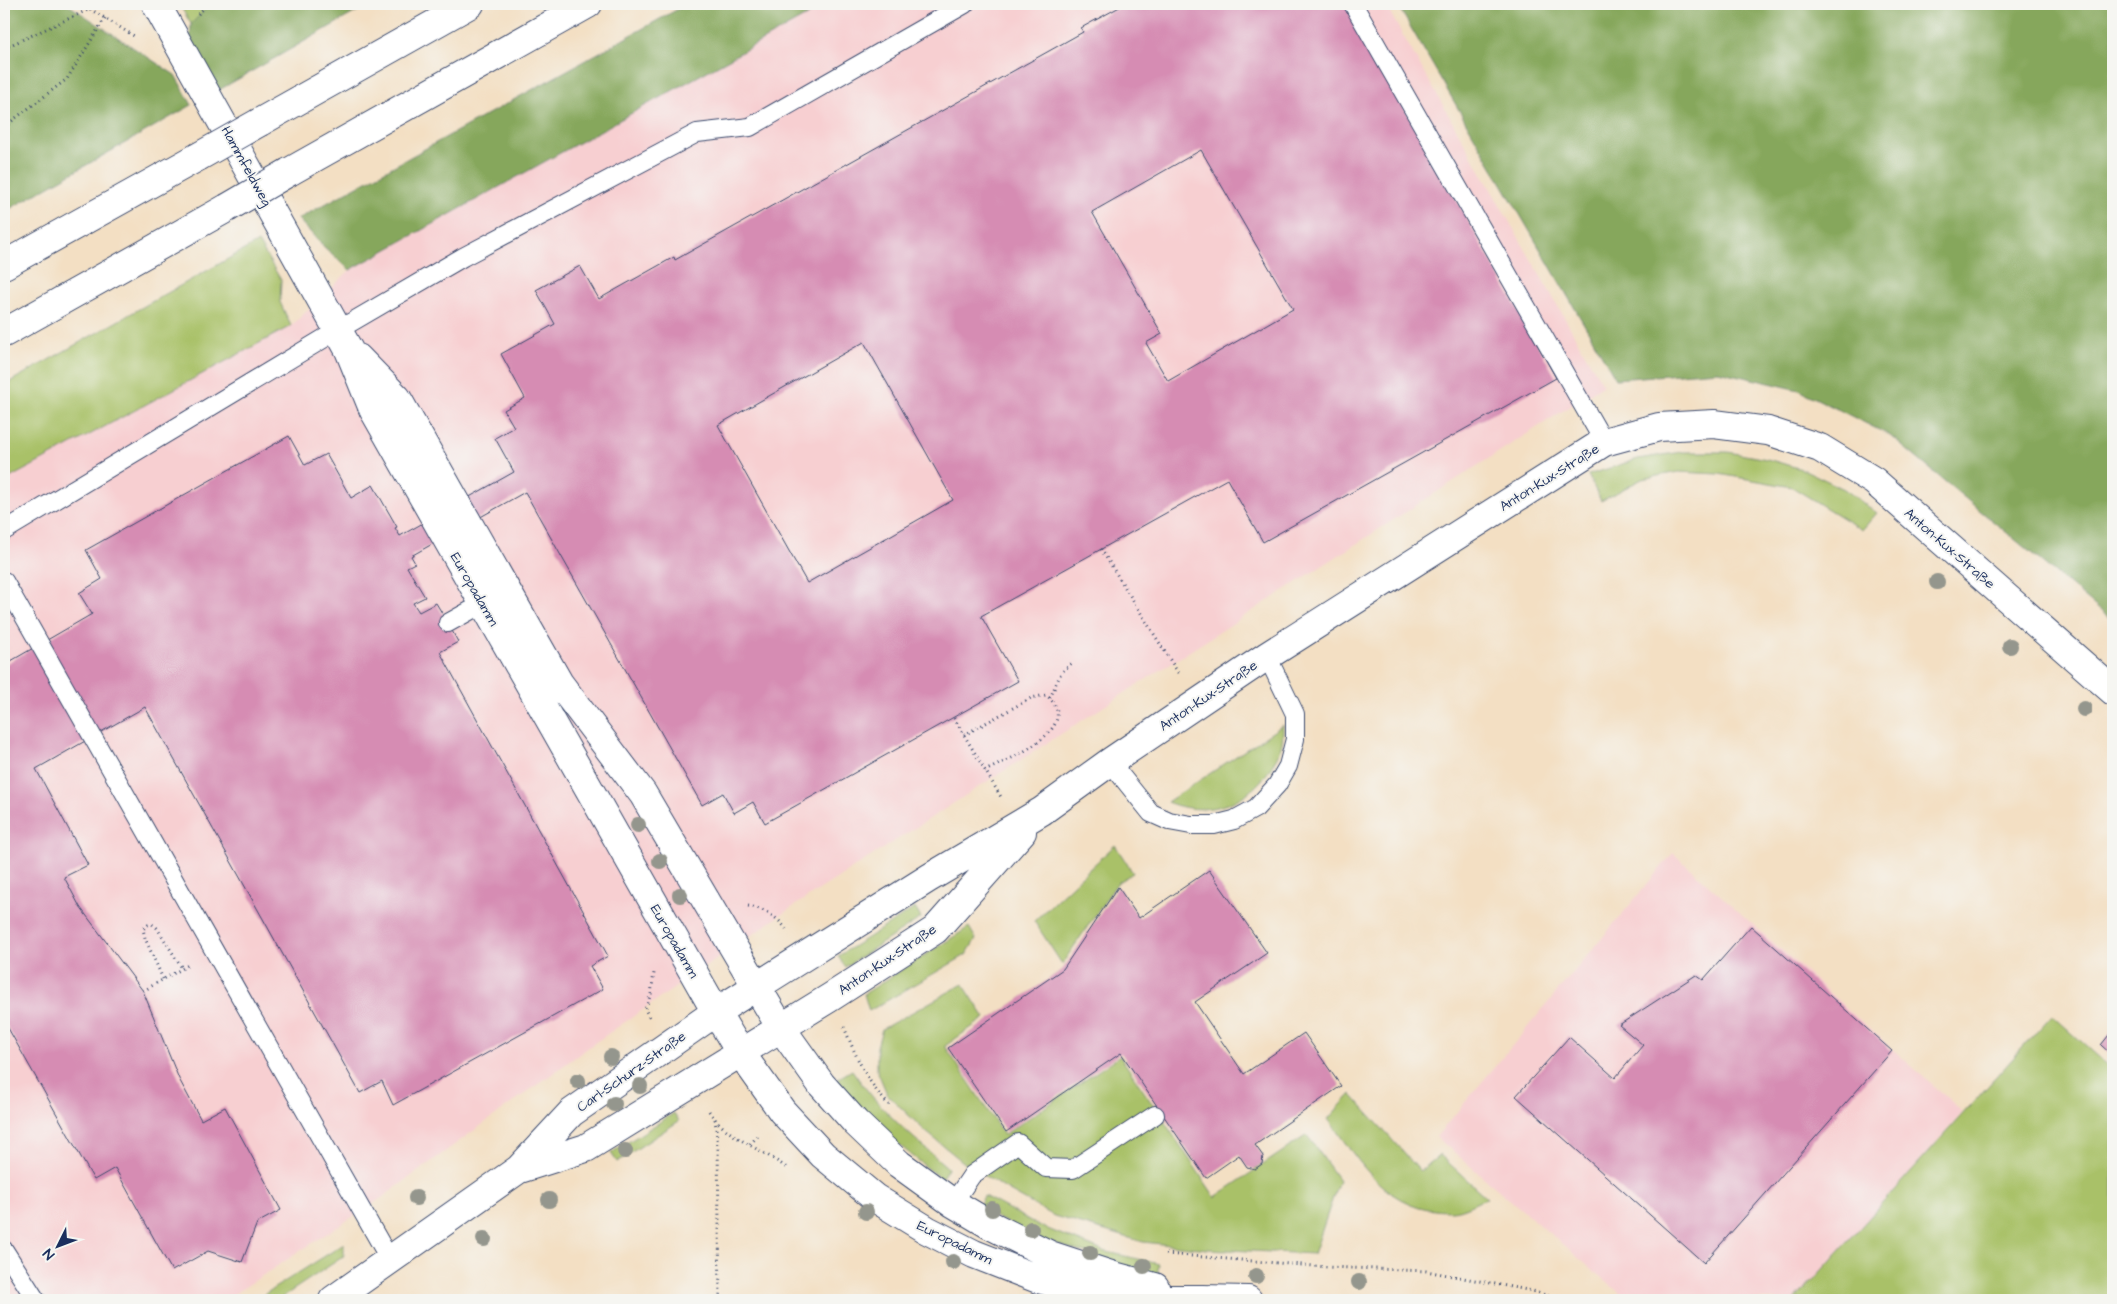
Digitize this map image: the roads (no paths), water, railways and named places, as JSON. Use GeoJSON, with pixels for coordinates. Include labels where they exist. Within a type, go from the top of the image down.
{"type":"FeatureCollection","features":[{"type":"Feature","properties":{"kind":"main road","name":"Hammfeldweg"},"geometry":{"type":"LineString","coordinates":[[156,4],[344,340]]}},
{"type":"Feature","properties":{"kind":"main road"},"geometry":{"type":"LineString","coordinates":[[4,266],[470,4]]}},
{"type":"Feature","properties":{"kind":"main road"},"geometry":{"type":"LineString","coordinates":[[4,333],[588,4]]}},
{"type":"Feature","properties":{"kind":"main road","name":"Europadamm"},"geometry":{"type":"LineString","coordinates":[[344,340],[373,409],[495,597],[643,794],[781,1028],[821,1084],[856,1123],[898,1164],[953,1203],[990,1225],[1050,1255],[1114,1276],[1200,1299]]}},
{"type":"Feature","properties":{"kind":"main road","name":"Anton-Kux-Straße"},"geometry":{"type":"LineString","coordinates":[[756,986],[929,878],[1042,811],[1110,762],[1267,656],[1604,442],[1660,428],[1714,424],[1768,432],[1820,448],[1874,481],[2113,691]]}},
{"type":"Feature","properties":{"kind":"main road","name":"Europadamm"},"geometry":{"type":"LineString","coordinates":[[495,597],[716,1012],[740,1052],[782,1112],[823,1156],[875,1198],[934,1234],[974,1254],[1038,1279],[1111,1297],[1248,1300]]}},
{"type":"Feature","properties":{"kind":"main road","name":"Anton-Kux-Straße"},"geometry":{"type":"LineString","coordinates":[[781,1028],[935,930],[1042,811]]}},
{"type":"Feature","properties":{"kind":"main road","name":"Carl-Schurz-Straße"},"geometry":{"type":"LineString","coordinates":[[333,1300],[519,1170],[571,1113],[756,986]]}},
{"type":"Feature","properties":{"kind":"main road","name":"Carl-Schurz-Straße"},"geometry":{"type":"LineString","coordinates":[[519,1170],[586,1148],[781,1028]]}},
{"type":"Feature","properties":{"kind":"lane"},"geometry":{"type":"LineString","coordinates":[[4,531],[344,340],[463,258],[697,133],[750,128],[966,4]]}},
{"type":"Feature","properties":{"kind":"lane"},"geometry":{"type":"LineString","coordinates":[[1353,4],[1604,442]]}},
{"type":"Feature","properties":{"kind":"lane"},"geometry":{"type":"LineString","coordinates":[[4,581],[390,1260]]}},
{"type":"Feature","properties":{"kind":"lane"},"geometry":{"type":"LineString","coordinates":[[448,623],[495,597]]}},
{"type":"Feature","properties":{"kind":"lane"},"geometry":{"type":"LineString","coordinates":[[1110,762],[1151,813],[1169,821],[1191,825],[1214,825],[1234,820],[1256,808],[1281,779],[1288,766],[1295,739],[1295,714],[1267,656]]}},
{"type":"Feature","properties":{"kind":"lane"},"geometry":{"type":"LineString","coordinates":[[953,1203],[972,1176],[1018,1143],[1046,1168],[1073,1169],[1155,1116]]}},
{"type":"Feature","properties":{"kind":"lane"},"geometry":{"type":"LineString","coordinates":[[4,1250],[36,1300]]}}]}
